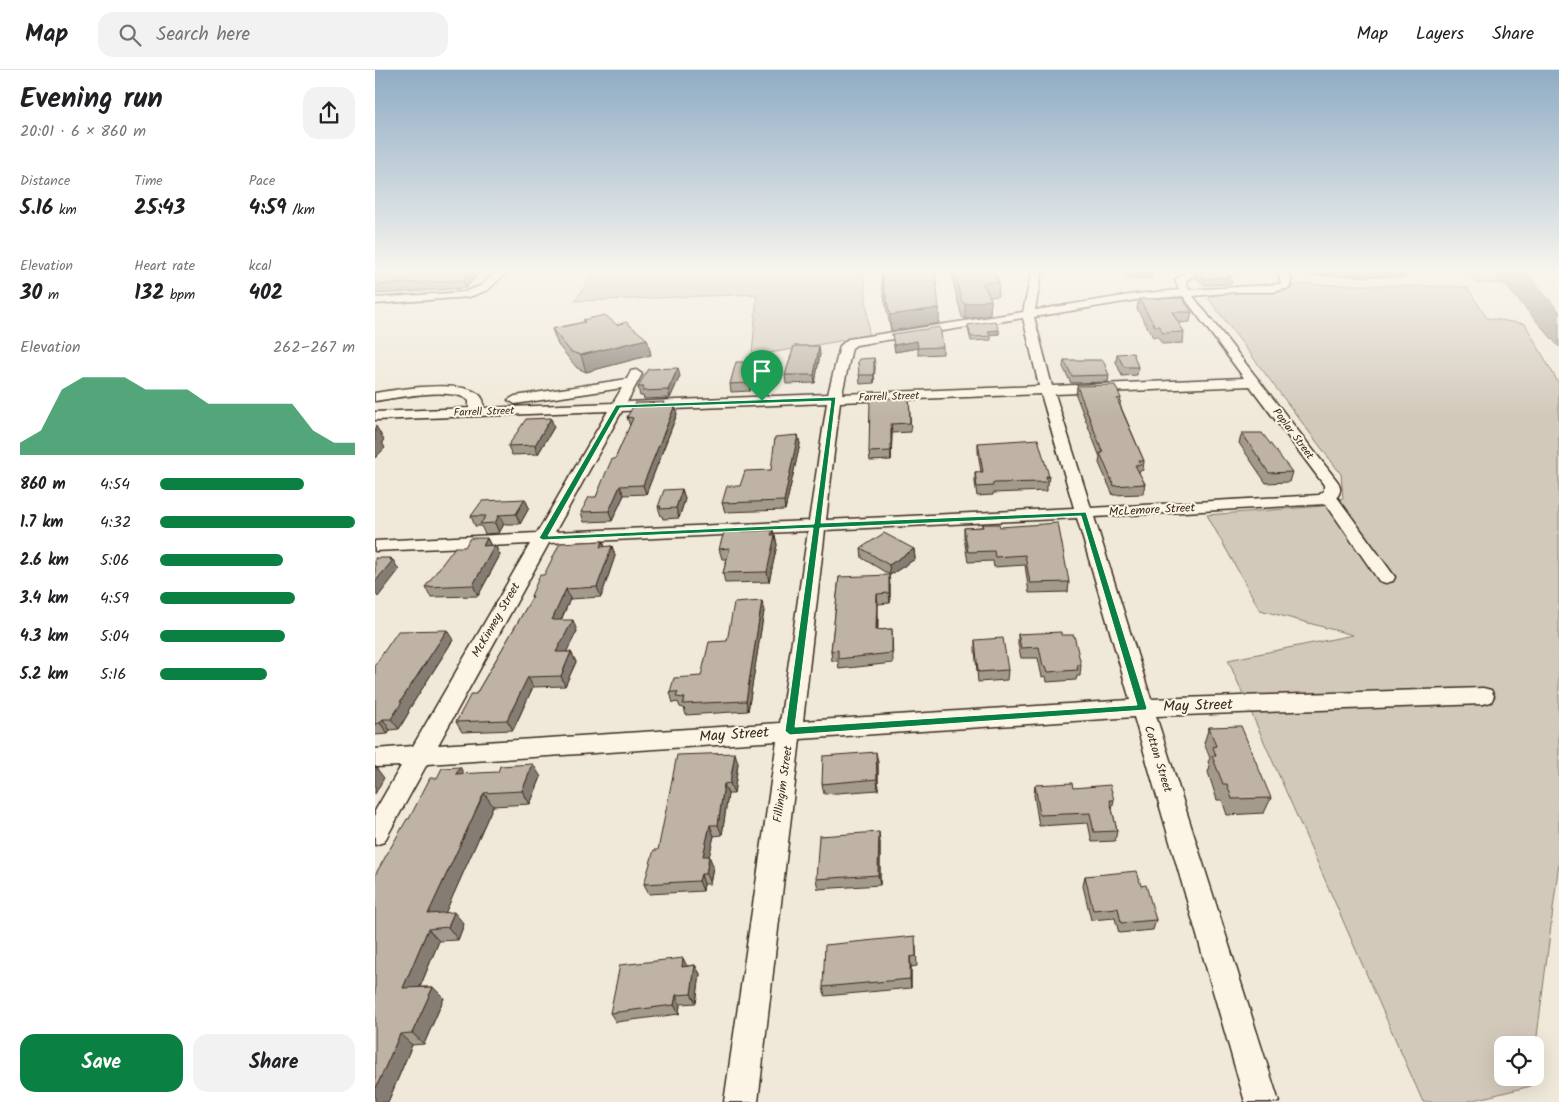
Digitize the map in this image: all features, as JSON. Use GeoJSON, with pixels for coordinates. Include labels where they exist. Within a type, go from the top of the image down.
{"type":"FeatureCollection","features":[{"type":"Feature","properties":{"kind":"street","name":"Fillingim Street"},"geometry":{"type":"LineString","coordinates":[[741,1102],[834,399],[846,346],[852,342],[1000,319]]}},
{"type":"Feature","properties":{"kind":"street","name":"Cotton Street"},"geometry":{"type":"LineString","coordinates":[[1028,319],[1047,391],[1262,1102]]}},
{"type":"Feature","properties":{"kind":"street","name":"Poplar Street"},"geometry":{"type":"LineString","coordinates":[[1206,319],[1332,484],[1332,493],[1328,496],[1386,577]]}},
{"type":"Feature","properties":{"kind":"street"},"geometry":{"type":"LineString","coordinates":[[618,407],[634,378]]}},
{"type":"Feature","properties":{"kind":"street"},"geometry":{"type":"LineString","coordinates":[[474,410],[489,404],[634,378]]}},
{"type":"Feature","properties":{"kind":"street","name":"Farrell Street"},"geometry":{"type":"LineString","coordinates":[[375,416],[474,410],[618,407],[1253,382]]}},
{"type":"Feature","properties":{"kind":"street"},"geometry":{"type":"LineString","coordinates":[[375,397],[391,394],[455,390],[467,393],[476,400],[474,410]]}},
{"type":"Feature","properties":{"kind":"street","name":"McKinney Street"},"geometry":{"type":"LineString","coordinates":[[375,834],[618,407]]}},
{"type":"Feature","properties":{"kind":"street","name":"McLemore Street"},"geometry":{"type":"LineString","coordinates":[[375,546],[1084,513],[1324,500],[1328,496]]}},
{"type":"Feature","properties":{"kind":"street","name":"May Street"},"geometry":{"type":"LineString","coordinates":[[375,758],[1143,708],[1483,696]]}},
{"type":"Feature","properties":{"kind":"shaded area"},"geometry":{"type":"Polygon","coordinates":[[[755,319],[868,319],[869,336],[752,356],[755,319]]]}},
{"type":"Feature","properties":{"kind":"shaded area"},"geometry":{"type":"Polygon","coordinates":[[[1224,319],[1494,319],[1525,324],[1559,384],[1559,862],[1537,1036],[1494,1036],[1494,1086],[1531,1086],[1466,1102],[1423,1102],[1228,660],[1353,635],[1260,610],[1207,515],[1324,506],[1343,498],[1341,474],[1224,319]]]}},
{"type":"Feature","properties":{"kind":"shaded area"},"geometry":{"type":"Polygon","coordinates":[[[1535,319],[1559,319],[1559,347],[1535,319]]]}},
{"type":"Feature","properties":{"kind":"building"},"geometry":{"type":"Polygon","coordinates":[[[610,319],[617,325],[626,322],[647,339],[581,355],[571,352],[552,329],[585,322],[583,320],[610,319]]]}},
{"type":"Feature","properties":{"kind":"building"},"geometry":{"type":"Polygon","coordinates":[[[1151,319],[1176,319],[1184,332],[1163,333],[1159,326],[1155,326],[1151,319]]]}},
{"type":"Feature","properties":{"kind":"building"},"geometry":{"type":"Polygon","coordinates":[[[995,321],[999,330],[988,331],[991,336],[971,337],[968,325],[995,321]]]}},
{"type":"Feature","properties":{"kind":"building"},"geometry":{"type":"Polygon","coordinates":[[[940,327],[943,347],[918,348],[917,341],[894,345],[892,334],[940,327]]]}},
{"type":"Feature","properties":{"kind":"building"},"geometry":{"type":"Polygon","coordinates":[[[794,346],[819,346],[814,375],[785,375],[794,346]]]}},
{"type":"Feature","properties":{"kind":"building"},"geometry":{"type":"Polygon","coordinates":[[[1133,353],[1138,367],[1124,367],[1117,354],[1133,353]]]}},
{"type":"Feature","properties":{"kind":"building"},"geometry":{"type":"Polygon","coordinates":[[[874,358],[874,375],[859,375],[859,359],[874,358]]]}},
{"type":"Feature","properties":{"kind":"building"},"geometry":{"type":"Polygon","coordinates":[[[1064,360],[1103,360],[1109,375],[1072,376],[1064,360]]]}},
{"type":"Feature","properties":{"kind":"building"},"geometry":{"type":"Polygon","coordinates":[[[736,362],[753,362],[748,383],[730,384],[736,362]]]}},
{"type":"Feature","properties":{"kind":"building"},"geometry":{"type":"Polygon","coordinates":[[[678,368],[668,390],[642,391],[644,387],[638,387],[648,369],[678,368]]]}},
{"type":"Feature","properties":{"kind":"building"},"geometry":{"type":"Polygon","coordinates":[[[1115,385],[1121,398],[1117,399],[1144,461],[1139,461],[1141,465],[1135,465],[1145,484],[1114,486],[1100,453],[1103,453],[1077,386],[1115,385]]]}},
{"type":"Feature","properties":{"kind":"building"},"geometry":{"type":"Polygon","coordinates":[[[909,397],[910,423],[891,424],[891,451],[869,452],[870,399],[909,397]]]}},
{"type":"Feature","properties":{"kind":"building"},"geometry":{"type":"Polygon","coordinates":[[[664,402],[663,405],[675,405],[643,485],[620,486],[609,511],[581,512],[589,497],[596,497],[612,459],[615,459],[633,418],[627,417],[635,403],[664,402]]]}},
{"type":"Feature","properties":{"kind":"building"},"geometry":{"type":"Polygon","coordinates":[[[551,418],[535,445],[508,446],[526,419],[551,418]]]}},
{"type":"Feature","properties":{"kind":"building"},"geometry":{"type":"Polygon","coordinates":[[[1242,433],[1262,433],[1292,472],[1269,473],[1242,433]]]}},
{"type":"Feature","properties":{"kind":"building"},"geometry":{"type":"Polygon","coordinates":[[[798,435],[784,501],[722,503],[727,486],[740,486],[745,471],[771,470],[775,437],[798,435]]]}},
{"type":"Feature","properties":{"kind":"building"},"geometry":{"type":"Polygon","coordinates":[[[1038,439],[1049,476],[1046,476],[1047,482],[993,483],[993,486],[977,487],[975,472],[983,472],[978,443],[1038,439]]]}},
{"type":"Feature","properties":{"kind":"building"},"geometry":{"type":"Polygon","coordinates":[[[682,489],[676,508],[660,509],[661,506],[658,507],[664,490],[682,489]]]}},
{"type":"Feature","properties":{"kind":"building"},"geometry":{"type":"Polygon","coordinates":[[[525,499],[516,514],[499,515],[495,523],[480,524],[486,516],[471,516],[482,501],[525,499]]]}},
{"type":"Feature","properties":{"kind":"building"},"geometry":{"type":"Polygon","coordinates":[[[1058,523],[1069,582],[1030,583],[1025,555],[995,557],[994,551],[968,552],[964,528],[983,527],[982,524],[999,524],[1000,527],[1058,523]]]}},
{"type":"Feature","properties":{"kind":"building"},"geometry":{"type":"Polygon","coordinates":[[[773,530],[771,535],[775,535],[767,572],[723,573],[730,548],[719,549],[724,532],[773,530]]]}},
{"type":"Feature","properties":{"kind":"building"},"geometry":{"type":"Polygon","coordinates":[[[884,533],[914,549],[889,565],[861,548],[884,533]]]}},
{"type":"Feature","properties":{"kind":"building"},"geometry":{"type":"Polygon","coordinates":[[[470,538],[487,538],[483,546],[495,545],[473,585],[425,587],[455,547],[465,547],[470,538]]]}},
{"type":"Feature","properties":{"kind":"building"},"geometry":{"type":"Polygon","coordinates":[[[603,541],[600,547],[612,546],[597,587],[566,589],[552,620],[573,620],[556,652],[571,652],[561,676],[528,677],[507,720],[456,722],[471,694],[476,694],[533,596],[531,596],[540,575],[544,575],[560,543],[603,541]]]}},
{"type":"Feature","properties":{"kind":"building"},"geometry":{"type":"Polygon","coordinates":[[[375,558],[391,558],[390,560],[393,560],[375,582],[375,558]]]}},
{"type":"Feature","properties":{"kind":"building"},"geometry":{"type":"Polygon","coordinates":[[[889,575],[889,593],[877,594],[876,630],[892,629],[892,653],[838,659],[838,650],[831,651],[839,577],[889,575]]]}},
{"type":"Feature","properties":{"kind":"building"},"geometry":{"type":"Polygon","coordinates":[[[762,601],[746,701],[683,704],[685,698],[676,697],[678,692],[670,692],[674,678],[701,676],[709,642],[727,641],[734,603],[762,601]]]}},
{"type":"Feature","properties":{"kind":"building"},"geometry":{"type":"Polygon","coordinates":[[[447,630],[391,719],[383,719],[380,723],[375,724],[375,665],[398,631],[447,630]]]}},
{"type":"Feature","properties":{"kind":"building"},"geometry":{"type":"Polygon","coordinates":[[[1061,632],[1061,635],[1074,635],[1081,665],[1077,665],[1078,670],[1048,672],[1046,666],[1043,666],[1039,647],[1021,648],[1018,634],[1061,632]]]}},
{"type":"Feature","properties":{"kind":"building"},"geometry":{"type":"Polygon","coordinates":[[[1003,638],[1008,670],[978,672],[975,640],[1003,638]]]}},
{"type":"Feature","properties":{"kind":"building"},"geometry":{"type":"Polygon","coordinates":[[[1241,726],[1271,798],[1232,799],[1227,784],[1223,784],[1212,756],[1216,756],[1213,747],[1216,746],[1209,727],[1241,726]]]}},
{"type":"Feature","properties":{"kind":"building"},"geometry":{"type":"Polygon","coordinates":[[[876,752],[877,779],[822,784],[823,756],[876,752]]]}},
{"type":"Feature","properties":{"kind":"building"},"geometry":{"type":"Polygon","coordinates":[[[735,753],[730,783],[724,784],[718,825],[710,825],[703,856],[709,856],[706,874],[701,874],[699,881],[644,884],[654,850],[658,850],[677,755],[735,753]]]}},
{"type":"Feature","properties":{"kind":"building"},"geometry":{"type":"Polygon","coordinates":[[[533,764],[522,791],[484,793],[428,914],[454,912],[448,927],[428,929],[403,988],[433,987],[412,1033],[400,1034],[375,1090],[375,875],[407,819],[409,819],[430,778],[437,778],[442,768],[460,767],[456,774],[498,772],[500,766],[533,764]]]}},
{"type":"Feature","properties":{"kind":"building"},"geometry":{"type":"Polygon","coordinates":[[[1072,783],[1073,788],[1110,785],[1114,800],[1110,800],[1117,831],[1094,832],[1090,813],[1040,815],[1035,785],[1072,783]]]}},
{"type":"Feature","properties":{"kind":"building"},"geometry":{"type":"Polygon","coordinates":[[[879,832],[878,875],[816,879],[819,836],[879,832]]]}},
{"type":"Feature","properties":{"kind":"building"},"geometry":{"type":"Polygon","coordinates":[[[1137,871],[1141,886],[1146,885],[1156,920],[1121,923],[1118,908],[1093,910],[1085,876],[1137,871]]]}},
{"type":"Feature","properties":{"kind":"building"},"geometry":{"type":"Polygon","coordinates":[[[915,936],[916,956],[910,957],[910,979],[823,987],[825,945],[915,936]]]}},
{"type":"Feature","properties":{"kind":"building"},"geometry":{"type":"Polygon","coordinates":[[[683,958],[682,967],[695,965],[691,994],[676,995],[674,1005],[610,1013],[620,965],[683,958]]]}},
{"type":"Feature","properties":{"kind":"route"},"geometry":{"type":"LineString","coordinates":[[762,401],[618,407],[543,538],[817,526],[790,731],[1143,708],[1084,513],[817,526],[834,399],[762,401]]}}]}
